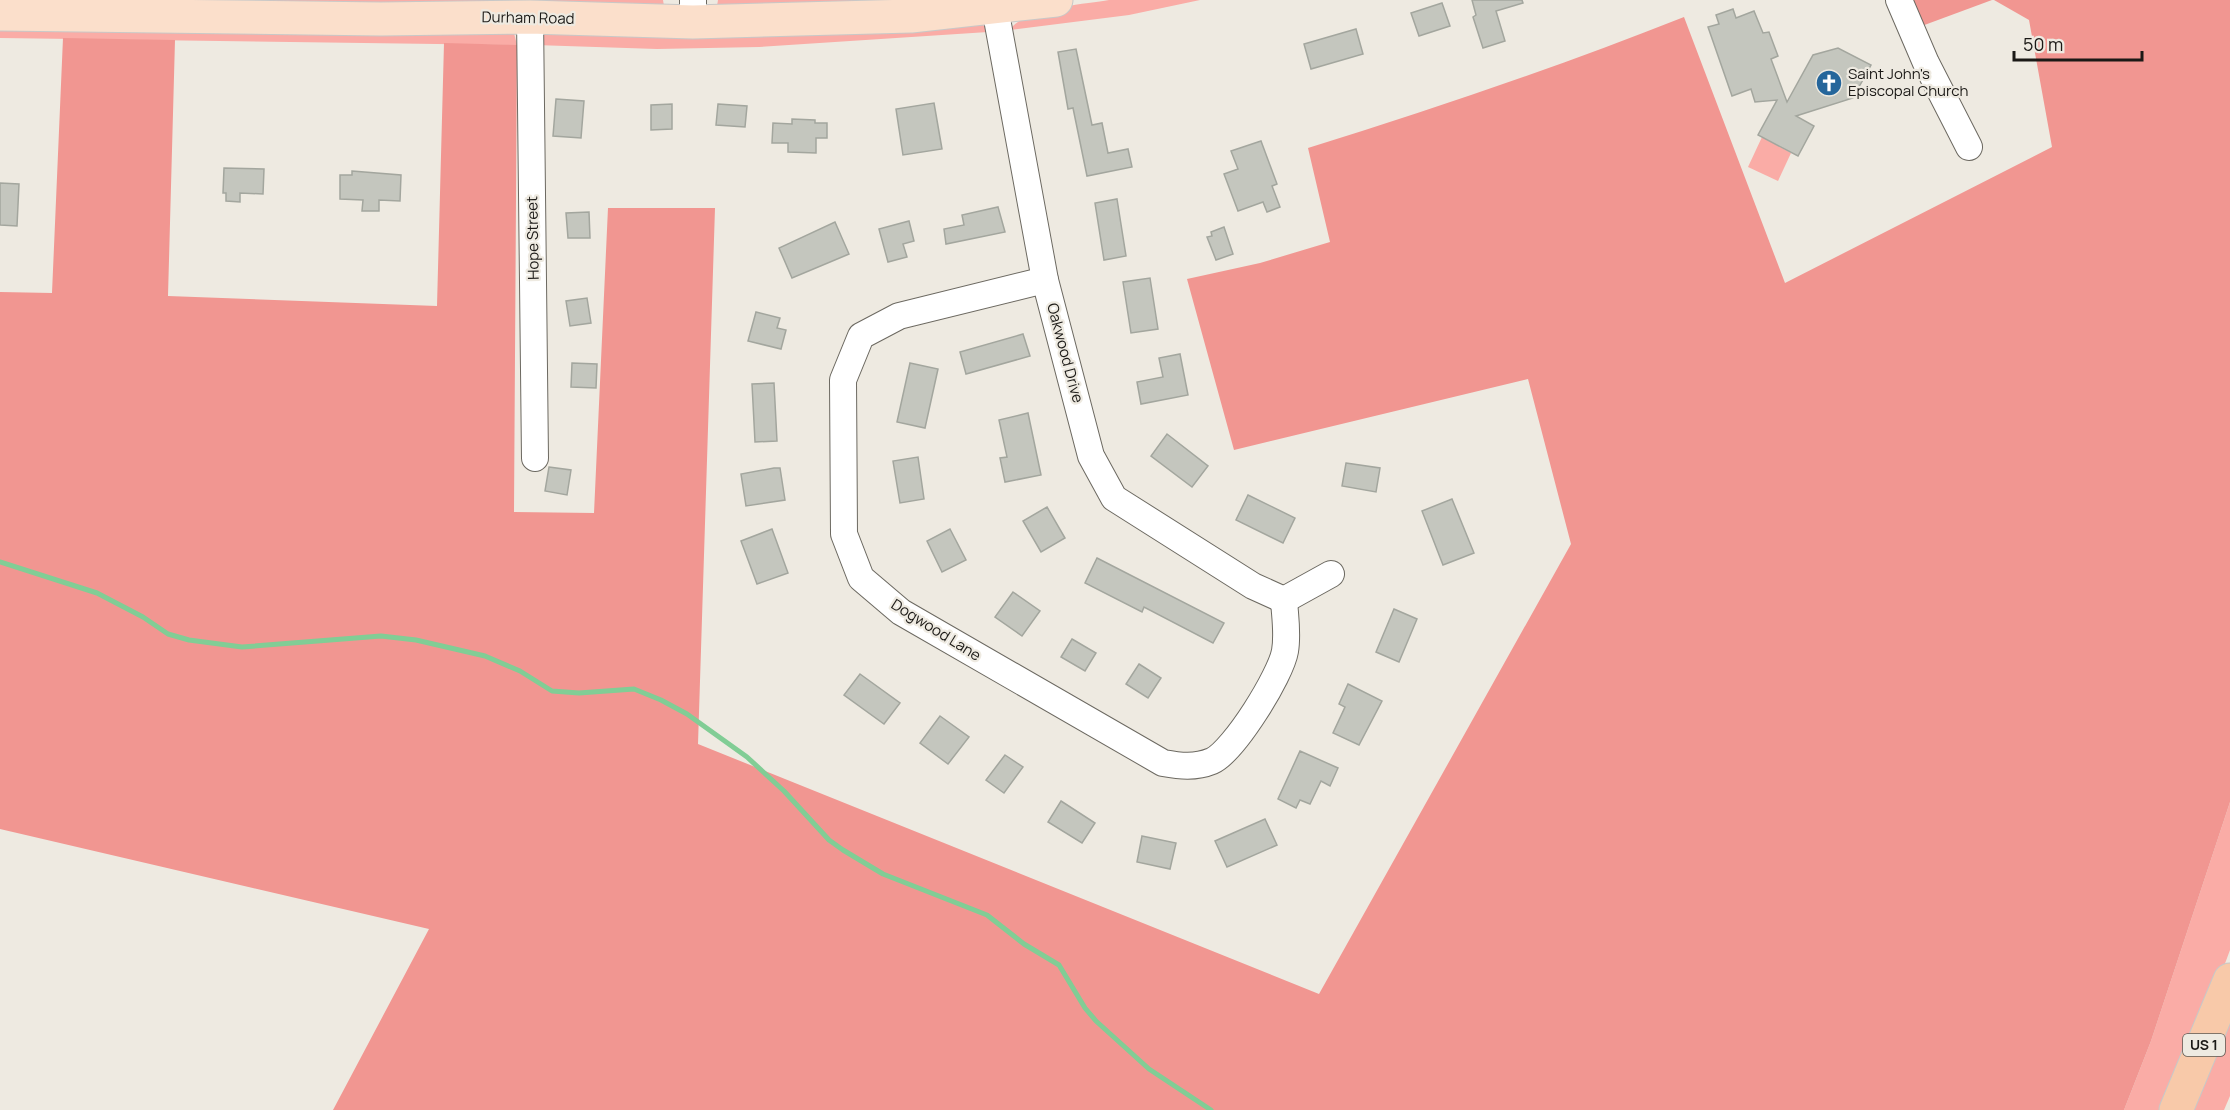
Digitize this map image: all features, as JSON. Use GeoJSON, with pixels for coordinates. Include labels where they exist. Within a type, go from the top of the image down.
{"type":"FeatureCollection","features":[{"type":"Feature","properties":{"kind":"highway","name":"US 1"},"geometry":{"type":"LineString","coordinates":[[2176,1110],[2230,980]]}},
{"type":"Feature","properties":{"kind":"main road","name":"Durham Road"},"geometry":{"type":"LineString","coordinates":[[0,14],[381,19],[530,17],[693,11],[867,18],[995,8],[1056,0]]}},
{"type":"Feature","properties":{"kind":"street"},"geometry":{"type":"LineString","coordinates":[[1899,0],[1926,63],[1969,147]]}},
{"type":"Feature","properties":{"kind":"street","name":"Oakwood Drive"},"geometry":{"type":"LineString","coordinates":[[995,8],[1045,280],[1091,456],[1114,498],[1253,586],[1284,600]]}},
{"type":"Feature","properties":{"kind":"street","name":"Hope Street"},"geometry":{"type":"LineString","coordinates":[[530,17],[535,458]]}},
{"type":"Feature","properties":{"kind":"street","name":"Dogwood Lane"},"geometry":{"type":"LineString","coordinates":[[1045,280],[899,316],[861,336],[843,380],[844,534],[861,578],[901,612],[1163,763],[1188,767],[1214,760],[1229,748],[1241,734],[1282,666],[1287,635],[1284,600]]}},
{"type":"Feature","properties":{"kind":"street"},"geometry":{"type":"LineString","coordinates":[[1284,600],[1330,574]]}},
{"type":"Feature","properties":{"kind":"shaded area"},"geometry":{"type":"Polygon","coordinates":[[[0,0],[663,0],[664,6],[0,0]]]}},
{"type":"Feature","properties":{"kind":"shaded area"},"geometry":{"type":"Polygon","coordinates":[[[718,0],[992,0],[717,6],[718,0]]]}},
{"type":"Feature","properties":{"kind":"shaded area"},"geometry":{"type":"Polygon","coordinates":[[[1109,0],[1200,0],[1129,15],[1010,30],[1027,17],[1040,12],[1109,0]]]}},
{"type":"Feature","properties":{"kind":"shaded area"},"geometry":{"type":"Polygon","coordinates":[[[1908,0],[1992,0],[1919,27],[1908,0]]]}},
{"type":"Feature","properties":{"kind":"shaded area"},"geometry":{"type":"Polygon","coordinates":[[[1994,0],[2230,0],[2230,802],[2151,1041],[2124,1110],[333,1110],[429,929],[0,829],[0,292],[52,293],[63,38],[175,40],[168,296],[437,306],[444,43],[517,45],[514,512],[594,513],[608,208],[715,208],[698,744],[1319,994],[1571,544],[1528,379],[1234,450],[1187,279],[1260,263],[1330,242],[1308,148],[1497,86],[1684,17],[1785,283],[2052,147],[2029,20],[1994,0]]]}},
{"type":"Feature","properties":{"kind":"shaded area"},"geometry":{"type":"Polygon","coordinates":[[[979,24],[986,26],[988,32],[759,47],[657,49],[535,45],[542,34],[688,34],[979,24]]]}},
{"type":"Feature","properties":{"kind":"shaded area"},"geometry":{"type":"Polygon","coordinates":[[[0,25],[514,33],[517,45],[0,38],[0,25]]]}},
{"type":"Feature","properties":{"kind":"shaded area"},"geometry":{"type":"Polygon","coordinates":[[[1762,137],[1791,153],[1778,181],[1748,167],[1762,137]]]}},
{"type":"Feature","properties":{"kind":"shaded area"},"geometry":{"type":"Polygon","coordinates":[[[2230,802],[2230,950],[2203,1023],[2164,1110],[2124,1110],[2151,1041],[2230,802]]]}},
{"type":"Feature","properties":{"kind":"shaded area"},"geometry":{"type":"Polygon","coordinates":[[[2230,1004],[2230,1096],[2224,1110],[2188,1110],[2230,1004]]]}},
{"type":"Feature","properties":{"kind":"building"},"geometry":{"type":"Polygon","coordinates":[[[1472,0],[1522,0],[1523,3],[1496,11],[1505,41],[1483,48],[1473,17],[1476,15],[1472,0]]]}},
{"type":"Feature","properties":{"kind":"building"},"geometry":{"type":"Polygon","coordinates":[[[1442,3],[1450,26],[1419,36],[1411,13],[1442,3]]]}},
{"type":"Feature","properties":{"kind":"building","name":"Saint John's Episcopal Church"},"geometry":{"type":"Polygon","coordinates":[[[1733,9],[1736,18],[1754,11],[1763,33],[1769,32],[1778,56],[1771,59],[1787,102],[1813,55],[1838,48],[1871,65],[1853,98],[1796,116],[1814,126],[1798,156],[1758,135],[1777,100],[1755,102],[1751,89],[1732,96],[1708,27],[1719,24],[1716,15],[1733,9]]]}},
{"type":"Feature","properties":{"kind":"building"},"geometry":{"type":"Polygon","coordinates":[[[1356,29],[1363,54],[1311,69],[1304,44],[1356,29]]]}},
{"type":"Feature","properties":{"kind":"building"},"geometry":{"type":"Polygon","coordinates":[[[1076,49],[1092,125],[1102,123],[1108,153],[1128,149],[1132,167],[1087,176],[1073,108],[1068,109],[1058,52],[1076,49]]]}},
{"type":"Feature","properties":{"kind":"building"},"geometry":{"type":"Polygon","coordinates":[[[556,99],[584,101],[581,138],[553,136],[556,99]]]}},
{"type":"Feature","properties":{"kind":"building"},"geometry":{"type":"Polygon","coordinates":[[[934,103],[942,149],[903,155],[896,109],[934,103]]]}},
{"type":"Feature","properties":{"kind":"building"},"geometry":{"type":"Polygon","coordinates":[[[672,104],[672,129],[651,130],[651,105],[672,104]]]}},
{"type":"Feature","properties":{"kind":"building"},"geometry":{"type":"Polygon","coordinates":[[[718,104],[747,106],[745,127],[716,125],[718,104]]]}},
{"type":"Feature","properties":{"kind":"building"},"geometry":{"type":"Polygon","coordinates":[[[792,119],[827,123],[827,138],[816,138],[816,153],[788,152],[788,143],[772,143],[773,123],[792,124],[792,119]]]}},
{"type":"Feature","properties":{"kind":"building"},"geometry":{"type":"Polygon","coordinates":[[[1261,141],[1277,184],[1272,186],[1280,207],[1267,212],[1263,202],[1238,211],[1224,174],[1238,169],[1231,151],[1261,141]]]}},
{"type":"Feature","properties":{"kind":"building"},"geometry":{"type":"Polygon","coordinates":[[[224,168],[264,169],[263,194],[240,193],[240,202],[226,201],[226,193],[223,193],[224,168]]]}},
{"type":"Feature","properties":{"kind":"building"},"geometry":{"type":"Polygon","coordinates":[[[352,171],[401,175],[400,201],[379,200],[379,211],[362,211],[363,200],[340,199],[340,175],[352,175],[352,171]]]}},
{"type":"Feature","properties":{"kind":"building"},"geometry":{"type":"Polygon","coordinates":[[[0,183],[19,184],[17,226],[0,225],[0,183]]]}},
{"type":"Feature","properties":{"kind":"building"},"geometry":{"type":"Polygon","coordinates":[[[1117,199],[1126,256],[1104,260],[1095,203],[1117,199]]]}},
{"type":"Feature","properties":{"kind":"building"},"geometry":{"type":"Polygon","coordinates":[[[998,207],[1005,232],[946,244],[944,229],[964,225],[962,215],[998,207]]]}},
{"type":"Feature","properties":{"kind":"building"},"geometry":{"type":"Polygon","coordinates":[[[589,212],[590,238],[568,238],[566,213],[589,212]]]}},
{"type":"Feature","properties":{"kind":"building"},"geometry":{"type":"Polygon","coordinates":[[[909,221],[914,241],[903,244],[907,257],[888,262],[879,229],[909,221]]]}},
{"type":"Feature","properties":{"kind":"building"},"geometry":{"type":"Polygon","coordinates":[[[835,222],[849,254],[792,278],[779,248],[835,222]]]}},
{"type":"Feature","properties":{"kind":"building"},"geometry":{"type":"Polygon","coordinates":[[[1224,227],[1233,254],[1216,260],[1207,237],[1212,236],[1211,232],[1224,227]]]}},
{"type":"Feature","properties":{"kind":"building"},"geometry":{"type":"Polygon","coordinates":[[[1150,278],[1158,329],[1131,333],[1123,282],[1150,278]]]}},
{"type":"Feature","properties":{"kind":"building"},"geometry":{"type":"Polygon","coordinates":[[[587,298],[591,323],[570,326],[566,301],[587,298]]]}},
{"type":"Feature","properties":{"kind":"building"},"geometry":{"type":"Polygon","coordinates":[[[756,312],[780,318],[777,328],[786,330],[781,349],[748,341],[756,312]]]}},
{"type":"Feature","properties":{"kind":"building"},"geometry":{"type":"Polygon","coordinates":[[[1023,334],[1030,356],[966,374],[960,352],[1023,334]]]}},
{"type":"Feature","properties":{"kind":"building"},"geometry":{"type":"Polygon","coordinates":[[[1180,354],[1188,395],[1141,404],[1137,382],[1163,377],[1159,358],[1180,354]]]}},
{"type":"Feature","properties":{"kind":"building"},"geometry":{"type":"Polygon","coordinates":[[[572,363],[597,364],[596,388],[571,387],[572,363]]]}},
{"type":"Feature","properties":{"kind":"building"},"geometry":{"type":"Polygon","coordinates":[[[910,363],[938,369],[925,428],[897,422],[910,363]]]}},
{"type":"Feature","properties":{"kind":"building"},"geometry":{"type":"Polygon","coordinates":[[[774,383],[777,441],[755,442],[752,384],[774,383]]]}},
{"type":"Feature","properties":{"kind":"building"},"geometry":{"type":"Polygon","coordinates":[[[1028,413],[1041,475],[1005,482],[1000,458],[1007,457],[999,420],[1028,413]]]}},
{"type":"Feature","properties":{"kind":"building"},"geometry":{"type":"Polygon","coordinates":[[[1167,434],[1208,466],[1192,487],[1151,456],[1167,434]]]}},
{"type":"Feature","properties":{"kind":"building"},"geometry":{"type":"Polygon","coordinates":[[[918,457],[924,499],[900,503],[893,461],[918,457]]]}},
{"type":"Feature","properties":{"kind":"building"},"geometry":{"type":"Polygon","coordinates":[[[1346,463],[1380,468],[1376,492],[1342,486],[1346,463]]]}},
{"type":"Feature","properties":{"kind":"building"},"geometry":{"type":"Polygon","coordinates":[[[549,467],[571,470],[567,495],[545,491],[549,467]]]}},
{"type":"Feature","properties":{"kind":"building"},"geometry":{"type":"Polygon","coordinates":[[[780,468],[785,500],[746,506],[741,474],[780,468]]]}},
{"type":"Feature","properties":{"kind":"building"},"geometry":{"type":"Polygon","coordinates":[[[1248,495],[1295,518],[1283,543],[1236,520],[1248,495]]]}},
{"type":"Feature","properties":{"kind":"building"},"geometry":{"type":"Polygon","coordinates":[[[1452,499],[1474,553],[1443,565],[1422,511],[1452,499]]]}},
{"type":"Feature","properties":{"kind":"building"},"geometry":{"type":"Polygon","coordinates":[[[1047,507],[1065,538],[1041,552],[1023,521],[1047,507]]]}},
{"type":"Feature","properties":{"kind":"building"},"geometry":{"type":"Polygon","coordinates":[[[772,529],[788,573],[757,584],[741,541],[772,529]]]}},
{"type":"Feature","properties":{"kind":"building"},"geometry":{"type":"Polygon","coordinates":[[[950,529],[966,560],[942,572],[927,541],[950,529]]]}},
{"type":"Feature","properties":{"kind":"building"},"geometry":{"type":"Polygon","coordinates":[[[1097,558],[1224,623],[1213,643],[1144,607],[1142,612],[1085,583],[1097,558]]]}},
{"type":"Feature","properties":{"kind":"building"},"geometry":{"type":"Polygon","coordinates":[[[1013,592],[1040,611],[1022,636],[995,617],[1013,592]]]}},
{"type":"Feature","properties":{"kind":"building"},"geometry":{"type":"Polygon","coordinates":[[[1394,609],[1417,619],[1399,662],[1376,652],[1394,609]]]}},
{"type":"Feature","properties":{"kind":"building"},"geometry":{"type":"Polygon","coordinates":[[[1072,639],[1096,653],[1085,671],[1061,657],[1072,639]]]}},
{"type":"Feature","properties":{"kind":"building"},"geometry":{"type":"Polygon","coordinates":[[[1139,664],[1161,678],[1148,698],[1126,684],[1139,664]]]}},
{"type":"Feature","properties":{"kind":"building"},"geometry":{"type":"Polygon","coordinates":[[[860,674],[900,703],[884,724],[844,695],[860,674]]]}},
{"type":"Feature","properties":{"kind":"building"},"geometry":{"type":"Polygon","coordinates":[[[1348,684],[1382,701],[1359,745],[1333,733],[1345,707],[1339,704],[1348,684]]]}},
{"type":"Feature","properties":{"kind":"building"},"geometry":{"type":"Polygon","coordinates":[[[940,716],[969,737],[948,764],[920,743],[940,716]]]}},
{"type":"Feature","properties":{"kind":"building"},"geometry":{"type":"Polygon","coordinates":[[[1300,751],[1338,768],[1330,786],[1321,781],[1310,804],[1300,800],[1296,808],[1278,799],[1300,751]]]}},
{"type":"Feature","properties":{"kind":"building"},"geometry":{"type":"Polygon","coordinates":[[[1005,755],[1023,767],[1004,793],[986,780],[1005,755]]]}},
{"type":"Feature","properties":{"kind":"building"},"geometry":{"type":"Polygon","coordinates":[[[1061,801],[1095,823],[1082,843],[1048,822],[1061,801]]]}},
{"type":"Feature","properties":{"kind":"building"},"geometry":{"type":"Polygon","coordinates":[[[1265,819],[1277,845],[1227,867],[1215,841],[1265,819]]]}},
{"type":"Feature","properties":{"kind":"building"},"geometry":{"type":"Polygon","coordinates":[[[1142,836],[1176,843],[1170,869],[1137,862],[1142,836]]]}},
{"type":"Feature","properties":{"kind":"waterway"},"geometry":{"type":"LineString","coordinates":[[0,562],[97,593],[143,617],[168,634],[189,640],[242,647],[381,636],[416,640],[485,656],[520,671],[552,691],[579,693],[634,689],[661,700],[687,714],[747,757],[784,791],[829,840],[843,850],[883,874],[987,915],[1024,944],[1059,965],[1085,1008],[1096,1021],[1149,1069],[1211,1110]]}},
{"type":"Feature","properties":{"kind":"place","name":"Saint John's Episcopal Church"},"geometry":{"type":"Point","coordinates":[1829,83]}}]}
